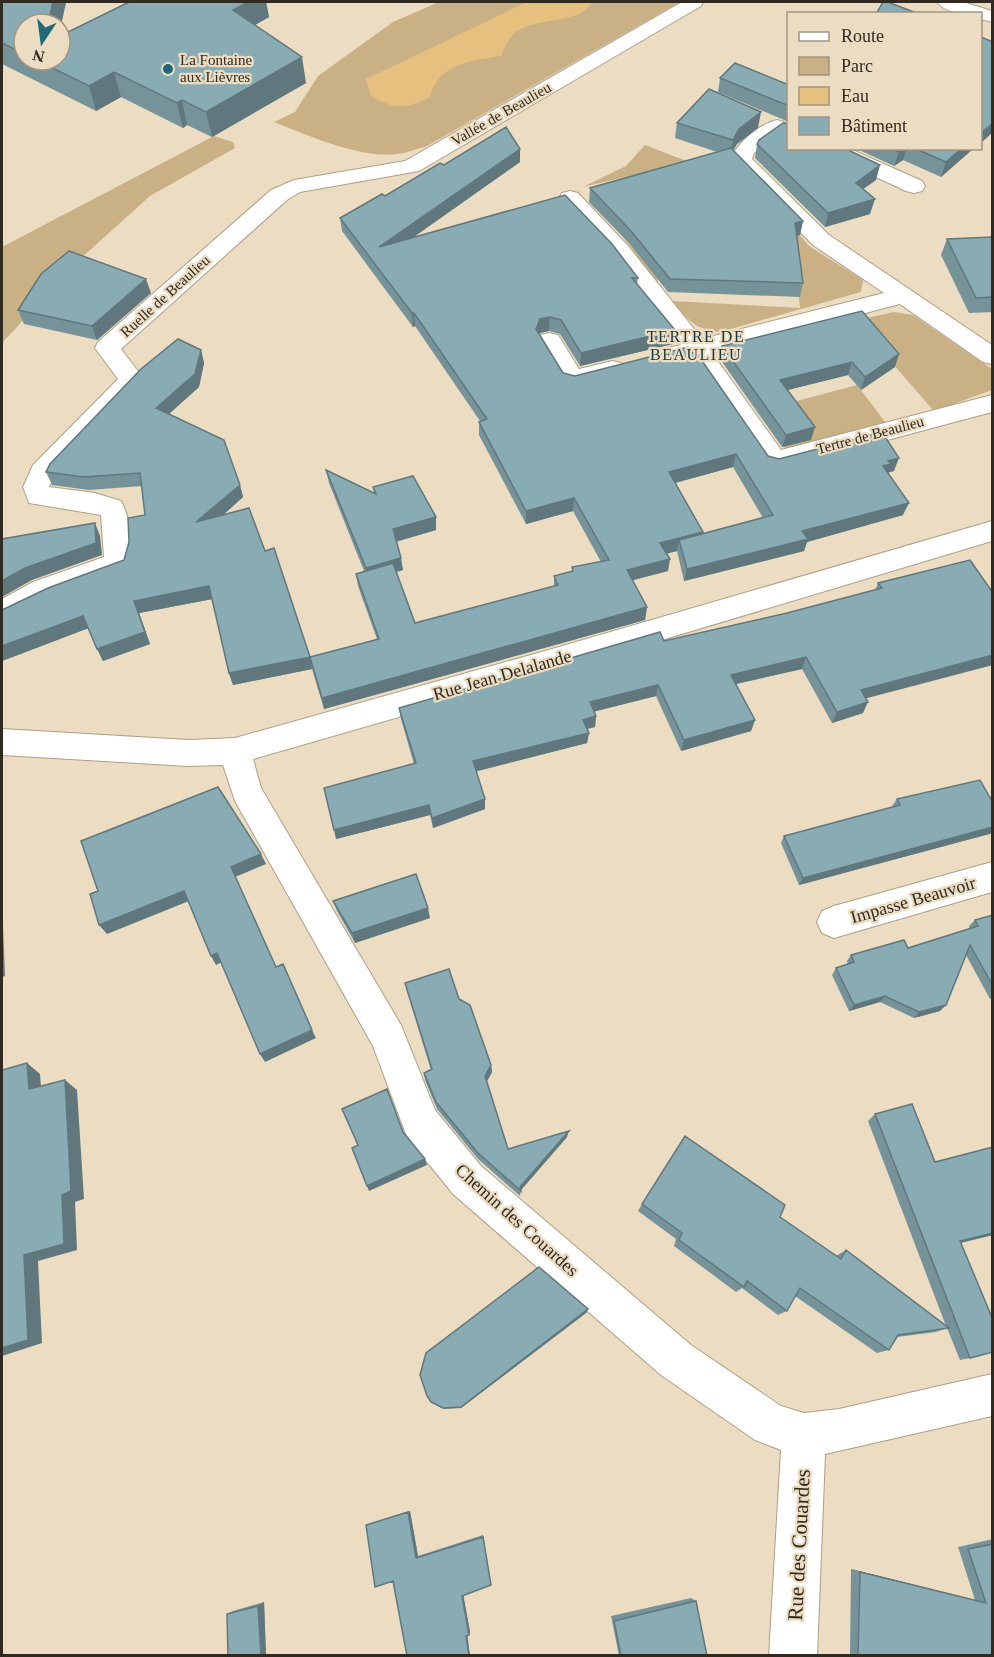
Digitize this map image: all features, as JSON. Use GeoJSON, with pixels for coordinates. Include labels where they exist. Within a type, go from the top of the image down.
{"type":"FeatureCollection","features":[{"type":"Feature","properties":{"kind":"street","name":"Vallée de Beaulieu"},"geometry":{"type":"LineString","coordinates":[[294,187],[411,166],[694,2]]}},
{"type":"Feature","properties":{"kind":"street"},"geometry":{"type":"LineString","coordinates":[[946,2],[977,12]]}},
{"type":"Feature","properties":{"kind":"street"},"geometry":{"type":"LineString","coordinates":[[774,125],[745,150],[741,160],[821,240],[993,356]]}},
{"type":"Feature","properties":{"kind":"street"},"geometry":{"type":"LineString","coordinates":[[833,150],[914,186]]}},
{"type":"Feature","properties":{"kind":"street","name":"Ruelle de Beaulieu"},"geometry":{"type":"LineString","coordinates":[[2,612],[44,590],[118,563],[115,516],[111,508],[95,503],[39,496],[36,487],[42,472],[132,380],[107,348],[279,195],[294,187]]}},
{"type":"Feature","properties":{"kind":"street","name":"Tertre de Beaulieu"},"geometry":{"type":"LineString","coordinates":[[570,198],[620,251],[697,349],[775,461],[993,404]]}},
{"type":"Feature","properties":{"kind":"street"},"geometry":{"type":"LineString","coordinates":[[549,340],[573,379],[903,296]]}},
{"type":"Feature","properties":{"kind":"street","name":"Rue Jean Delalande"},"geometry":{"type":"LineString","coordinates":[[2,742],[188,753],[235,751],[557,660],[993,531]]}},
{"type":"Feature","properties":{"kind":"street","name":"Chemin des Couardes"},"geometry":{"type":"LineString","coordinates":[[235,751],[246,790],[388,1036],[421,1123],[467,1180],[675,1360],[770,1425],[804,1435],[838,1431],[993,1395]]}},
{"type":"Feature","properties":{"kind":"street","name":"Impasse Beauvoir"},"geometry":{"type":"LineString","coordinates":[[834,922],[993,877]]}},
{"type":"Feature","properties":{"kind":"street","name":"Rue des Couardes"},"geometry":{"type":"LineString","coordinates":[[793,1656],[804,1435]]}},
{"type":"Feature","properties":{"kind":"green space"},"geometry":{"type":"Polygon","coordinates":[[[439,2],[680,2],[425,147],[397,154],[367,153],[334,145],[274,122],[295,112],[318,76],[393,22],[439,2]]]}},
{"type":"Feature","properties":{"kind":"green space"},"geometry":{"type":"Polygon","coordinates":[[[214,136],[233,142],[235,148],[150,196],[80,259],[2,343],[2,247],[214,136]]]}},
{"type":"Feature","properties":{"kind":"green space"},"geometry":{"type":"Polygon","coordinates":[[[645,145],[689,162],[583,187],[626,166],[645,145]]]}},
{"type":"Feature","properties":{"kind":"green space"},"geometry":{"type":"Polygon","coordinates":[[[794,228],[809,246],[863,280],[861,292],[720,332],[704,329],[692,323],[672,301],[800,308],[797,279],[657,258],[658,284],[617,229],[794,228]]]}},
{"type":"Feature","properties":{"kind":"green space"},"geometry":{"type":"Polygon","coordinates":[[[894,312],[913,315],[992,369],[992,390],[934,411],[857,323],[858,320],[894,312]]]}},
{"type":"Feature","properties":{"kind":"green space"},"geometry":{"type":"Polygon","coordinates":[[[857,385],[886,423],[786,449],[759,411],[857,385]]]}},
{"type":"Feature","properties":{"kind":"water"},"geometry":{"type":"Polygon","coordinates":[[[527,2],[593,2],[577,15],[535,24],[516,32],[501,56],[468,62],[448,71],[440,77],[430,97],[422,101],[399,106],[385,103],[370,94],[366,79],[527,2]]]}},
{"type":"Feature","properties":{"kind":"building"},"geometry":{"type":"Polygon","coordinates":[[[2,2],[53,2],[51,12],[12,12],[12,48],[2,43],[2,2]]]}},
{"type":"Feature","properties":{"kind":"building","name":"La Fontaine aux Lièvres"},"geometry":{"type":"Polygon","coordinates":[[[129,2],[248,2],[233,10],[302,57],[206,112],[182,100],[177,103],[114,72],[89,86],[60,72],[72,72],[72,30],[129,2]]]}},
{"type":"Feature","properties":{"kind":"building"},"geometry":{"type":"Polygon","coordinates":[[[883,2],[888,2],[914,12],[877,12],[883,2]]]}},
{"type":"Feature","properties":{"kind":"building"},"geometry":{"type":"Polygon","coordinates":[[[982,37],[993,42],[993,123],[982,132],[982,37]]]}},
{"type":"Feature","properties":{"kind":"building"},"geometry":{"type":"Polygon","coordinates":[[[735,63],[787,84],[787,105],[720,78],[735,63]]]}},
{"type":"Feature","properties":{"kind":"building"},"geometry":{"type":"Polygon","coordinates":[[[709,89],[761,112],[739,129],[733,140],[677,123],[709,89]]]}},
{"type":"Feature","properties":{"kind":"building"},"geometry":{"type":"Polygon","coordinates":[[[783,123],[787,124],[787,150],[848,150],[880,165],[856,183],[875,199],[828,213],[757,144],[759,140],[783,123]]]}},
{"type":"Feature","properties":{"kind":"building"},"geometry":{"type":"Polygon","coordinates":[[[506,127],[520,149],[379,247],[565,195],[612,244],[638,278],[632,278],[675,330],[581,353],[561,320],[550,317],[540,319],[536,329],[563,373],[575,376],[688,347],[693,353],[696,352],[768,456],[779,459],[882,432],[899,458],[888,461],[891,464],[883,466],[909,503],[802,531],[808,539],[687,569],[679,540],[773,515],[736,454],[669,472],[703,532],[660,543],[670,559],[627,570],[647,607],[322,698],[310,657],[379,639],[356,574],[393,563],[415,623],[558,585],[554,576],[573,571],[572,567],[609,560],[574,498],[526,511],[479,422],[487,419],[414,313],[340,218],[382,194],[385,196],[440,163],[444,165],[506,127]]]}},
{"type":"Feature","properties":{"kind":"building"},"geometry":{"type":"Polygon","coordinates":[[[731,148],[803,221],[795,223],[803,283],[670,279],[631,231],[590,188],[731,148]]]}},
{"type":"Feature","properties":{"kind":"building"},"geometry":{"type":"Polygon","coordinates":[[[919,150],[960,150],[946,162],[919,150]]]}},
{"type":"Feature","properties":{"kind":"building"},"geometry":{"type":"Polygon","coordinates":[[[993,237],[993,297],[976,298],[947,239],[993,237]]]}},
{"type":"Feature","properties":{"kind":"building"},"geometry":{"type":"Polygon","coordinates":[[[69,251],[146,279],[92,326],[18,310],[41,274],[69,251]]]}},
{"type":"Feature","properties":{"kind":"building"},"geometry":{"type":"Polygon","coordinates":[[[862,311],[899,354],[865,377],[852,362],[780,380],[815,427],[786,435],[722,346],[862,311]]]}},
{"type":"Feature","properties":{"kind":"building"},"geometry":{"type":"Polygon","coordinates":[[[178,339],[201,350],[195,374],[156,408],[224,440],[240,485],[196,522],[249,508],[265,551],[274,548],[310,657],[229,673],[209,586],[134,601],[145,632],[97,649],[83,616],[2,646],[2,610],[48,588],[124,560],[129,542],[128,518],[145,515],[140,473],[84,477],[46,472],[50,464],[141,369],[178,339]]]}},
{"type":"Feature","properties":{"kind":"building"},"geometry":{"type":"Polygon","coordinates":[[[326,470],[376,494],[373,487],[413,476],[436,517],[393,529],[401,558],[366,568],[326,470]]]}},
{"type":"Feature","properties":{"kind":"building"},"geometry":{"type":"Polygon","coordinates":[[[95,523],[96,543],[25,568],[2,581],[2,539],[95,523]]]}},
{"type":"Feature","properties":{"kind":"building"},"geometry":{"type":"Polygon","coordinates":[[[970,560],[993,593],[993,655],[861,690],[868,702],[837,712],[806,657],[731,675],[755,720],[684,740],[658,685],[590,702],[596,716],[583,720],[589,733],[473,761],[485,799],[432,818],[429,805],[334,830],[324,788],[416,763],[399,708],[660,632],[664,641],[787,613],[882,588],[878,583],[970,560]]]}},
{"type":"Feature","properties":{"kind":"building"},"geometry":{"type":"Polygon","coordinates":[[[980,780],[993,803],[993,827],[803,878],[784,836],[900,805],[897,799],[980,780]]]}},
{"type":"Feature","properties":{"kind":"building"},"geometry":{"type":"Polygon","coordinates":[[[218,787],[261,854],[231,867],[276,967],[283,964],[312,1030],[260,1054],[217,953],[211,956],[184,891],[99,925],[90,894],[98,891],[81,841],[218,787]]]}},
{"type":"Feature","properties":{"kind":"building"},"geometry":{"type":"Polygon","coordinates":[[[416,874],[428,908],[352,933],[333,901],[416,874]]]}},
{"type":"Feature","properties":{"kind":"building"},"geometry":{"type":"Polygon","coordinates":[[[993,915],[993,986],[970,945],[946,1005],[919,1012],[885,996],[854,1005],[836,968],[854,962],[851,955],[904,940],[908,948],[978,926],[975,920],[993,915]]]}},
{"type":"Feature","properties":{"kind":"building"},"geometry":{"type":"Polygon","coordinates":[[[449,969],[459,999],[470,1005],[491,1065],[485,1076],[508,1149],[569,1131],[520,1187],[521,1191],[478,1153],[436,1102],[424,1073],[432,1069],[405,983],[449,969]]]}},
{"type":"Feature","properties":{"kind":"building"},"geometry":{"type":"Polygon","coordinates":[[[27,1063],[29,1089],[65,1080],[71,1191],[62,1195],[64,1244],[24,1255],[28,1340],[2,1348],[2,1070],[27,1063]]]}},
{"type":"Feature","properties":{"kind":"building"},"geometry":{"type":"Polygon","coordinates":[[[387,1089],[403,1132],[425,1159],[367,1186],[352,1148],[358,1145],[342,1109],[387,1089]]]}},
{"type":"Feature","properties":{"kind":"building"},"geometry":{"type":"Polygon","coordinates":[[[912,1104],[935,1162],[993,1147],[993,1233],[960,1241],[993,1320],[993,1352],[970,1358],[875,1114],[912,1104]]]}},
{"type":"Feature","properties":{"kind":"building"},"geometry":{"type":"Polygon","coordinates":[[[685,1136],[785,1205],[780,1217],[841,1259],[846,1250],[949,1328],[898,1335],[889,1350],[800,1288],[787,1311],[747,1281],[744,1287],[679,1240],[682,1233],[642,1204],[685,1136]]]}},
{"type":"Feature","properties":{"kind":"building"},"geometry":{"type":"Polygon","coordinates":[[[539,1267],[588,1309],[461,1407],[443,1408],[431,1402],[420,1375],[426,1353],[539,1267]]]}},
{"type":"Feature","properties":{"kind":"building"},"geometry":{"type":"Polygon","coordinates":[[[408,1512],[416,1558],[483,1537],[491,1585],[462,1596],[469,1635],[466,1636],[469,1656],[407,1656],[393,1581],[375,1587],[366,1525],[408,1512]]]}},
{"type":"Feature","properties":{"kind":"building"},"geometry":{"type":"Polygon","coordinates":[[[993,1544],[993,1656],[858,1656],[860,1572],[986,1603],[968,1549],[993,1544]]]}},
{"type":"Feature","properties":{"kind":"building"},"geometry":{"type":"Polygon","coordinates":[[[696,1601],[707,1656],[621,1656],[614,1621],[696,1601]]]}},
{"type":"Feature","properties":{"kind":"building"},"geometry":{"type":"Polygon","coordinates":[[[258,1606],[261,1656],[228,1656],[227,1614],[258,1606]]]}},
{"type":"Feature","properties":{"kind":"place","name":"La Fontaine aux Lièvres"},"geometry":{"type":"Point","coordinates":[168,69]}},
{"type":"Feature","properties":{"kind":"district","name":"TERTRE DE BEAULIEU"},"geometry":{"type":"Point","coordinates":[696,345]}}]}
